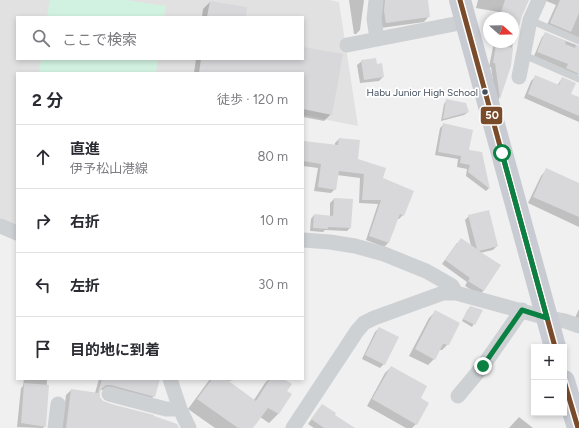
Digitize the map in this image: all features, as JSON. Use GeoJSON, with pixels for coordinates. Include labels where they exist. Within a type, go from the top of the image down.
{"type":"FeatureCollection","features":[{"type":"Feature","properties":{"kind":"main road"},"geometry":{"type":"LineString","coordinates":[[460,0],[554,344]]}},
{"type":"Feature","properties":{"kind":"main road"},"geometry":{"type":"LineString","coordinates":[[567,391],[578,428]]}},
{"type":"Feature","properties":{"kind":"street"},"geometry":{"type":"LineString","coordinates":[[376,0],[374,19],[377,39]]}},
{"type":"Feature","properties":{"kind":"street"},"geometry":{"type":"LineString","coordinates":[[519,77],[530,20],[539,0]]}},
{"type":"Feature","properties":{"kind":"street"},"geometry":{"type":"LineString","coordinates":[[347,46],[466,22]]}},
{"type":"Feature","properties":{"kind":"street"},"geometry":{"type":"LineString","coordinates":[[0,226],[16,233]]}},
{"type":"Feature","properties":{"kind":"street"},"geometry":{"type":"LineString","coordinates":[[304,240],[355,246],[384,254],[426,271],[452,286],[456,293]]}},
{"type":"Feature","properties":{"kind":"street"},"geometry":{"type":"LineString","coordinates":[[296,427],[357,331],[364,323],[426,299],[443,294],[456,293],[547,318],[565,321],[579,326]]}},
{"type":"Feature","properties":{"kind":"street"},"geometry":{"type":"LineString","coordinates":[[458,396],[483,366],[522,310]]}},
{"type":"Feature","properties":{"kind":"street"},"geometry":{"type":"LineString","coordinates":[[170,380],[180,409],[189,428]]}},
{"type":"Feature","properties":{"kind":"street"},"geometry":{"type":"LineString","coordinates":[[110,394],[166,409],[180,409]]}},
{"type":"Feature","properties":{"kind":"street"},"geometry":{"type":"LineString","coordinates":[[55,428],[58,404]]}},
{"type":"Feature","properties":{"kind":"lane"},"geometry":{"type":"LineString","coordinates":[[530,20],[579,41]]}},
{"type":"Feature","properties":{"kind":"lane"},"geometry":{"type":"LineString","coordinates":[[524,55],[579,79]]}},
{"type":"Feature","properties":{"kind":"shaded area"},"geometry":{"type":"Polygon","coordinates":[[[0,0],[330,0],[339,2],[358,126],[304,115],[304,72],[16,72],[16,229],[0,221],[0,0]]]}},
{"type":"Feature","properties":{"kind":"green space"},"geometry":{"type":"Polygon","coordinates":[[[50,0],[126,0],[166,6],[164,16],[47,16],[50,0]]]}},
{"type":"Feature","properties":{"kind":"green space"},"geometry":{"type":"Polygon","coordinates":[[[41,60],[158,60],[156,72],[39,72],[41,60]]]}},
{"type":"Feature","properties":{"kind":"building"},"geometry":{"type":"Polygon","coordinates":[[[385,0],[428,0],[430,17],[386,23],[384,11],[385,0]]]}},
{"type":"Feature","properties":{"kind":"building"},"geometry":{"type":"Polygon","coordinates":[[[505,0],[529,0],[519,26],[519,12],[501,12],[505,0]]]}},
{"type":"Feature","properties":{"kind":"building"},"geometry":{"type":"Polygon","coordinates":[[[560,0],[579,0],[579,13],[571,32],[550,23],[560,0]]]}},
{"type":"Feature","properties":{"kind":"building"},"geometry":{"type":"Polygon","coordinates":[[[210,1],[247,7],[246,16],[207,16],[210,1]]]}},
{"type":"Feature","properties":{"kind":"building"},"geometry":{"type":"Polygon","coordinates":[[[545,32],[566,41],[565,44],[575,48],[576,45],[579,46],[579,74],[566,68],[568,64],[537,52],[545,32]]]}},
{"type":"Feature","properties":{"kind":"building"},"geometry":{"type":"Polygon","coordinates":[[[304,47],[343,54],[332,115],[304,109],[304,72],[199,72],[201,60],[304,60],[304,47]]]}},
{"type":"Feature","properties":{"kind":"building"},"geometry":{"type":"Polygon","coordinates":[[[495,48],[513,48],[511,66],[500,99],[495,63],[493,63],[495,48]]]}},
{"type":"Feature","properties":{"kind":"building"},"geometry":{"type":"Polygon","coordinates":[[[376,58],[377,64],[382,63],[384,77],[364,80],[361,60],[376,58]]]}},
{"type":"Feature","properties":{"kind":"building"},"geometry":{"type":"Polygon","coordinates":[[[535,75],[559,85],[562,77],[576,83],[571,94],[579,97],[579,116],[528,94],[535,75]]]}},
{"type":"Feature","properties":{"kind":"building"},"geometry":{"type":"Polygon","coordinates":[[[446,99],[466,103],[469,112],[443,119],[446,99]]]}},
{"type":"Feature","properties":{"kind":"building"},"geometry":{"type":"Polygon","coordinates":[[[443,123],[473,130],[469,150],[482,152],[490,189],[468,172],[470,165],[460,163],[461,156],[438,152],[443,123]]]}},
{"type":"Feature","properties":{"kind":"building"},"geometry":{"type":"Polygon","coordinates":[[[339,138],[360,140],[358,159],[386,168],[383,178],[414,191],[404,216],[400,214],[389,243],[369,236],[381,200],[362,200],[364,174],[339,171],[336,190],[318,187],[321,164],[304,161],[304,141],[338,145],[339,138]]]}},
{"type":"Feature","properties":{"kind":"building"},"geometry":{"type":"Polygon","coordinates":[[[546,168],[579,183],[579,217],[533,197],[546,168]]]}},
{"type":"Feature","properties":{"kind":"building"},"geometry":{"type":"Polygon","coordinates":[[[334,198],[353,199],[351,228],[313,228],[314,214],[333,216],[334,198]]]}},
{"type":"Feature","properties":{"kind":"building"},"geometry":{"type":"Polygon","coordinates":[[[489,210],[498,246],[479,251],[501,265],[484,291],[468,281],[470,278],[445,260],[461,238],[477,249],[468,215],[489,210]]]}},
{"type":"Feature","properties":{"kind":"building"},"geometry":{"type":"Polygon","coordinates":[[[470,306],[483,310],[475,325],[463,319],[470,306]]]}},
{"type":"Feature","properties":{"kind":"building"},"geometry":{"type":"Polygon","coordinates":[[[435,310],[460,323],[449,345],[443,344],[435,360],[415,349],[435,310]]]}},
{"type":"Feature","properties":{"kind":"building"},"geometry":{"type":"Polygon","coordinates":[[[379,327],[399,337],[385,365],[365,355],[379,327]]]}},
{"type":"Feature","properties":{"kind":"building"},"geometry":{"type":"Polygon","coordinates":[[[391,366],[427,386],[421,398],[429,403],[417,425],[372,399],[391,366]]]}},
{"type":"Feature","properties":{"kind":"building"},"geometry":{"type":"Polygon","coordinates":[[[102,380],[160,380],[155,397],[106,385],[100,392],[100,397],[107,403],[154,415],[177,424],[179,428],[66,428],[71,389],[98,393],[102,380]]]}},
{"type":"Feature","properties":{"kind":"building"},"geometry":{"type":"Polygon","coordinates":[[[211,380],[227,380],[256,401],[269,380],[286,380],[292,384],[287,391],[292,394],[279,414],[268,408],[253,428],[238,428],[197,399],[211,380]]]}},
{"type":"Feature","properties":{"kind":"building"},"geometry":{"type":"Polygon","coordinates":[[[24,383],[49,385],[46,427],[21,423],[24,383]]]}},
{"type":"Feature","properties":{"kind":"building"},"geometry":{"type":"Polygon","coordinates":[[[322,404],[336,413],[335,415],[355,428],[324,428],[311,419],[322,404]]]}},
{"type":"Feature","properties":{"kind":"transit line","name":"50"},"geometry":{"type":"LineString","coordinates":[[460,0],[554,344]]}},
{"type":"Feature","properties":{"kind":"transit line","name":"50"},"geometry":{"type":"LineString","coordinates":[[567,391],[578,428]]}},
{"type":"Feature","properties":{"kind":"place","name":"Habu Junior High School"},"geometry":{"type":"Point","coordinates":[485,92]}},
{"type":"Feature","properties":{"kind":"route"},"geometry":{"type":"LineString","coordinates":[[483,366],[522,310],[547,318],[502,153]]}}]}
